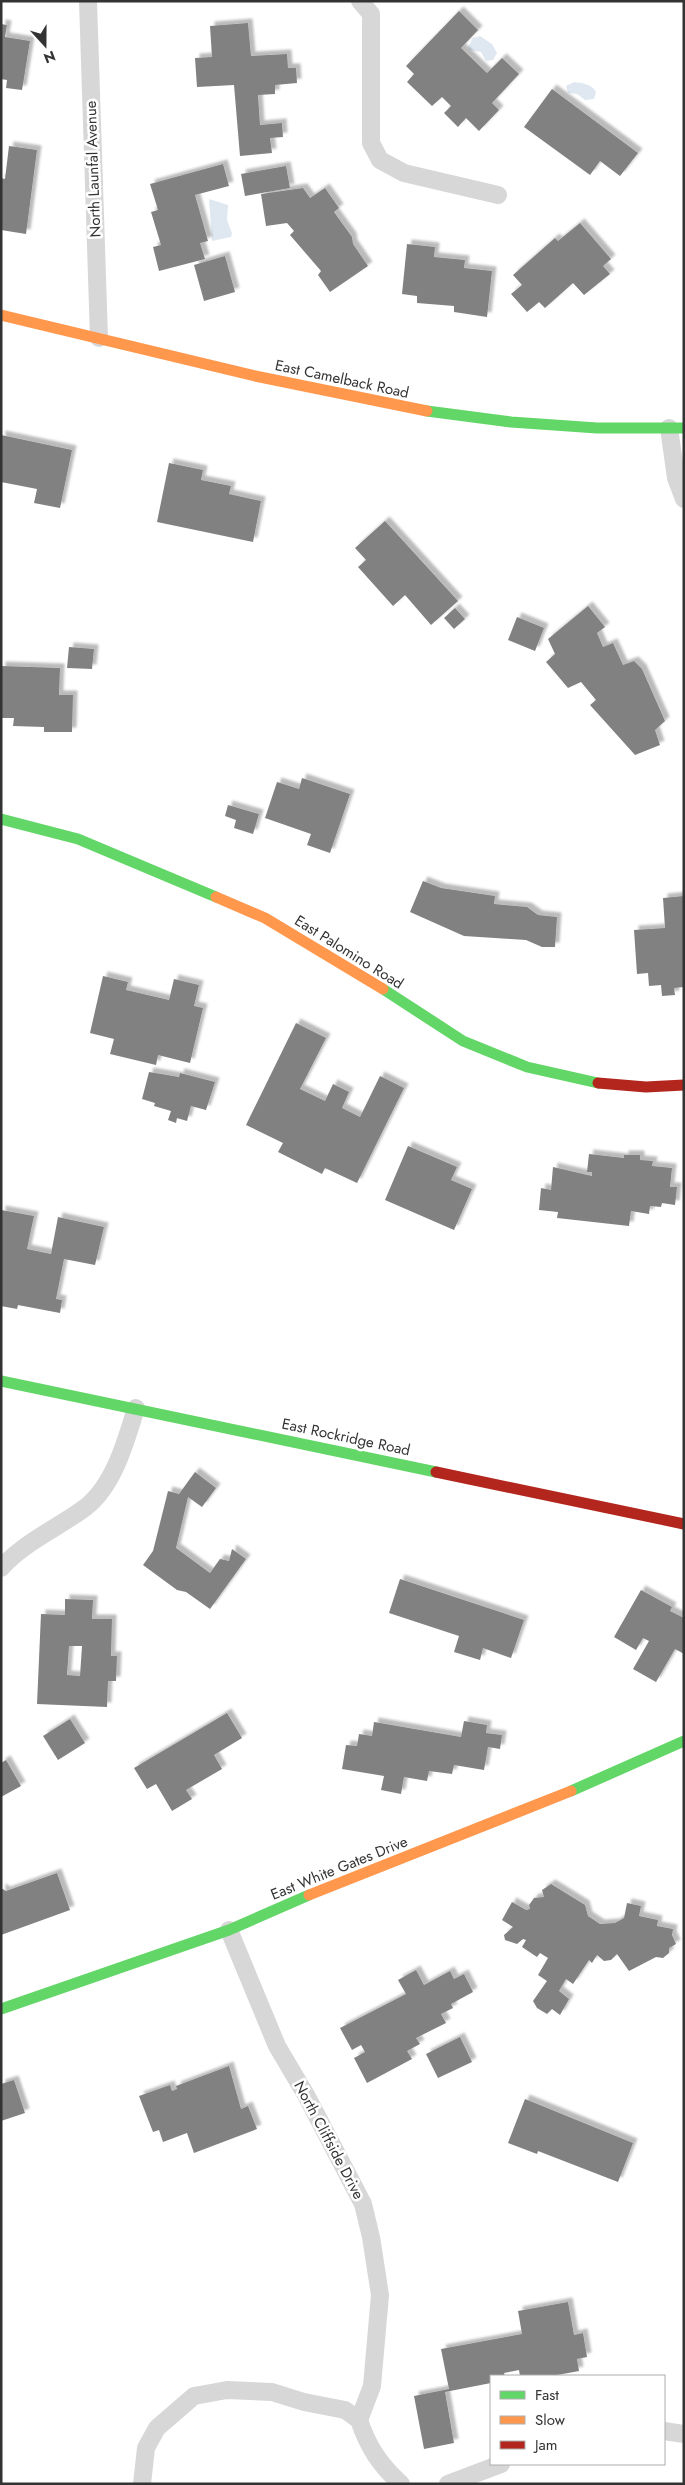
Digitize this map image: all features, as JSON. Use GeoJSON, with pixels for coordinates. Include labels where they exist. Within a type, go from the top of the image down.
{"type":"FeatureCollection","features":[{"type":"Feature","properties":{"kind":"street","name":"North Launfal Avenue"},"geometry":{"type":"LineString","coordinates":[[88,1],[98,338]]}},
{"type":"Feature","properties":{"kind":"street"},"geometry":{"type":"LineString","coordinates":[[360,1],[371,14],[371,143],[380,160],[404,173],[498,195]]}},
{"type":"Feature","properties":{"kind":"street","name":"East Camelback Road"},"geometry":{"type":"LineString","coordinates":[[1,315],[299,386],[406,408],[493,420],[576,427],[676,428]]}},
{"type":"Feature","properties":{"kind":"street"},"geometry":{"type":"LineString","coordinates":[[676,428],[676,478],[684,499]]}},
{"type":"Feature","properties":{"kind":"street","name":"East Palomino Road"},"geometry":{"type":"LineString","coordinates":[[1,819],[78,839],[265,918],[358,972],[463,1041],[527,1067],[592,1083],[646,1087],[684,1085]]}},
{"type":"Feature","properties":{"kind":"street","name":"East Rockridge Road"},"geometry":{"type":"LineString","coordinates":[[1,1381],[684,1524]]}},
{"type":"Feature","properties":{"kind":"street"},"geometry":{"type":"LineString","coordinates":[[1,1568],[40,1537],[87,1506],[105,1486],[126,1440],[136,1408]]}},
{"type":"Feature","properties":{"kind":"street","name":"East White Gates Drive"},"geometry":{"type":"LineString","coordinates":[[1,2009],[229,1930],[311,1894],[564,1795],[684,1741]]}},
{"type":"Feature","properties":{"kind":"street","name":"North Cliffside Drive"},"geometry":{"type":"LineString","coordinates":[[229,1930],[277,2046],[306,2095],[363,2204],[371,2236],[380,2295],[372,2386],[359,2420]]}},
{"type":"Feature","properties":{"kind":"street"},"geometry":{"type":"LineString","coordinates":[[142,2484],[146,2448],[157,2428],[194,2396],[227,2390],[272,2392],[304,2402],[345,2410],[359,2420],[367,2444],[379,2462],[402,2484]]}},
{"type":"Feature","properties":{"kind":"street"},"geometry":{"type":"LineString","coordinates":[[665,2431],[684,2434]]}},
{"type":"Feature","properties":{"kind":"street"},"geometry":{"type":"LineString","coordinates":[[448,2484],[498,2465]]}},
{"type":"Feature","properties":{"kind":"shaded area"},"geometry":{"type":"Polygon","coordinates":[[[480,36],[492,44],[497,53],[493,60],[486,61],[481,52],[470,50],[468,47],[473,38],[480,36]]]}},
{"type":"Feature","properties":{"kind":"shaded area"},"geometry":{"type":"Polygon","coordinates":[[[574,82],[592,87],[596,92],[594,99],[585,100],[577,94],[568,93],[566,86],[574,82]]]}},
{"type":"Feature","properties":{"kind":"shaded area"},"geometry":{"type":"Polygon","coordinates":[[[209,199],[228,205],[227,220],[232,233],[231,237],[212,241],[209,199]]]}},
{"type":"Feature","properties":{"kind":"building"},"geometry":{"type":"Polygon","coordinates":[[[459,11],[478,30],[461,48],[487,73],[502,58],[519,74],[492,103],[499,110],[479,131],[466,118],[458,127],[444,113],[451,106],[442,97],[432,106],[407,82],[414,74],[406,66],[459,11]]]}},
{"type":"Feature","properties":{"kind":"building"},"geometry":{"type":"Polygon","coordinates":[[[248,23],[251,56],[287,54],[288,68],[296,68],[297,83],[275,85],[275,94],[258,95],[260,125],[282,123],[283,137],[270,138],[272,153],[240,156],[234,85],[197,87],[195,58],[212,57],[210,26],[248,23]]]}},
{"type":"Feature","properties":{"kind":"building"},"geometry":{"type":"Polygon","coordinates":[[[1,24],[7,25],[5,37],[30,41],[22,90],[6,88],[7,80],[1,79],[1,24]]]}},
{"type":"Feature","properties":{"kind":"building"},"geometry":{"type":"Polygon","coordinates":[[[552,89],[638,153],[620,176],[600,161],[590,175],[524,127],[552,89]]]}},
{"type":"Feature","properties":{"kind":"building"},"geometry":{"type":"Polygon","coordinates":[[[9,146],[37,150],[26,234],[1,230],[1,178],[5,179],[9,146]]]}},
{"type":"Feature","properties":{"kind":"building"},"geometry":{"type":"Polygon","coordinates":[[[223,164],[229,186],[195,195],[208,241],[200,243],[205,259],[159,271],[153,247],[161,245],[151,212],[158,210],[150,184],[223,164]]]}},
{"type":"Feature","properties":{"kind":"building"},"geometry":{"type":"Polygon","coordinates":[[[286,166],[290,188],[245,196],[241,174],[286,166]]]}},
{"type":"Feature","properties":{"kind":"building"},"geometry":{"type":"Polygon","coordinates":[[[303,188],[310,198],[325,188],[339,208],[334,212],[352,237],[353,244],[368,266],[330,292],[318,275],[321,271],[290,235],[294,231],[287,223],[266,226],[261,194],[303,188]]]}},
{"type":"Feature","properties":{"kind":"building"},"geometry":{"type":"Polygon","coordinates":[[[580,223],[611,259],[603,266],[610,274],[584,295],[573,283],[545,308],[539,302],[527,312],[511,294],[522,285],[513,275],[555,238],[558,241],[580,223]]]}},
{"type":"Feature","properties":{"kind":"building"},"geometry":{"type":"Polygon","coordinates":[[[407,244],[435,247],[434,257],[465,260],[464,268],[492,271],[487,317],[454,312],[454,306],[417,303],[417,296],[402,294],[407,244]]]}},
{"type":"Feature","properties":{"kind":"building"},"geometry":{"type":"Polygon","coordinates":[[[225,256],[235,292],[204,301],[194,265],[225,256]]]}},
{"type":"Feature","properties":{"kind":"building"},"geometry":{"type":"Polygon","coordinates":[[[1,435],[72,450],[60,508],[34,503],[37,489],[1,482],[1,435]]]}},
{"type":"Feature","properties":{"kind":"building"},"geometry":{"type":"Polygon","coordinates":[[[169,463],[203,470],[201,480],[231,486],[229,494],[261,501],[253,542],[157,522],[169,463]]]}},
{"type":"Feature","properties":{"kind":"building"},"geometry":{"type":"Polygon","coordinates":[[[385,521],[458,601],[431,625],[405,595],[393,606],[358,567],[366,560],[355,548],[385,521]]]}},
{"type":"Feature","properties":{"kind":"building"},"geometry":{"type":"Polygon","coordinates":[[[588,606],[605,627],[597,633],[603,647],[613,643],[623,665],[634,661],[642,669],[665,721],[655,730],[660,745],[635,755],[590,705],[596,700],[581,682],[568,688],[546,662],[555,654],[548,639],[588,606]]]}},
{"type":"Feature","properties":{"kind":"building"},"geometry":{"type":"Polygon","coordinates":[[[455,608],[465,619],[454,629],[444,618],[455,608]]]}},
{"type":"Feature","properties":{"kind":"building"},"geometry":{"type":"Polygon","coordinates":[[[517,617],[544,628],[535,651],[508,640],[517,617]]]}},
{"type":"Feature","properties":{"kind":"building"},"geometry":{"type":"Polygon","coordinates":[[[69,647],[94,649],[92,669],[67,668],[69,647]]]}},
{"type":"Feature","properties":{"kind":"building"},"geometry":{"type":"Polygon","coordinates":[[[1,666],[60,668],[59,695],[73,695],[72,732],[44,732],[44,727],[13,726],[14,718],[1,718],[1,666]]]}},
{"type":"Feature","properties":{"kind":"building"},"geometry":{"type":"Polygon","coordinates":[[[302,778],[350,794],[330,853],[307,845],[311,834],[265,818],[277,782],[299,789],[302,778]]]}},
{"type":"Feature","properties":{"kind":"building"},"geometry":{"type":"Polygon","coordinates":[[[228,805],[259,814],[253,834],[234,828],[236,820],[225,816],[228,805]]]}},
{"type":"Feature","properties":{"kind":"building"},"geometry":{"type":"Polygon","coordinates":[[[423,881],[441,888],[495,896],[494,904],[527,907],[538,915],[557,917],[555,947],[542,947],[526,940],[464,936],[410,912],[423,881]]]}},
{"type":"Feature","properties":{"kind":"building"},"geometry":{"type":"Polygon","coordinates":[[[684,896],[684,987],[674,988],[675,995],[662,996],[661,985],[649,986],[648,973],[637,974],[634,930],[665,928],[663,898],[684,896]]]}},
{"type":"Feature","properties":{"kind":"building"},"geometry":{"type":"Polygon","coordinates":[[[103,976],[128,982],[126,990],[169,1000],[174,979],[199,985],[194,1006],[203,1008],[190,1063],[158,1055],[156,1065],[110,1054],[114,1039],[90,1033],[103,976]]]}},
{"type":"Feature","properties":{"kind":"building"},"geometry":{"type":"Polygon","coordinates":[[[296,1023],[326,1038],[300,1089],[325,1101],[333,1084],[349,1092],[342,1108],[360,1117],[380,1076],[404,1088],[357,1183],[325,1168],[322,1174],[278,1152],[283,1143],[246,1125],[296,1023]]]}},
{"type":"Feature","properties":{"kind":"building"},"geometry":{"type":"Polygon","coordinates":[[[149,1072],[179,1077],[180,1073],[215,1082],[206,1110],[191,1106],[187,1121],[177,1118],[176,1123],[168,1120],[171,1111],[154,1106],[155,1103],[142,1099],[149,1072]]]}},
{"type":"Feature","properties":{"kind":"building"},"geometry":{"type":"Polygon","coordinates":[[[408,1146],[457,1167],[451,1180],[472,1189],[454,1230],[385,1200],[408,1146]]]}},
{"type":"Feature","properties":{"kind":"building"},"geometry":{"type":"Polygon","coordinates":[[[589,1154],[624,1158],[624,1155],[640,1155],[640,1160],[653,1161],[652,1166],[672,1168],[670,1187],[677,1187],[675,1205],[662,1203],[661,1207],[650,1206],[649,1214],[631,1211],[629,1226],[557,1218],[558,1212],[539,1210],[541,1188],[551,1190],[553,1167],[592,1176],[592,1172],[587,1172],[589,1154]]]}},
{"type":"Feature","properties":{"kind":"building"},"geometry":{"type":"Polygon","coordinates":[[[1,1210],[34,1216],[27,1249],[51,1254],[58,1217],[104,1227],[95,1265],[64,1259],[56,1299],[62,1300],[60,1313],[18,1305],[17,1309],[1,1306],[1,1210]]]}},
{"type":"Feature","properties":{"kind":"building"},"geometry":{"type":"Polygon","coordinates":[[[195,1472],[216,1488],[202,1507],[188,1497],[176,1548],[210,1573],[220,1559],[229,1561],[232,1549],[246,1559],[210,1609],[186,1592],[177,1590],[143,1565],[153,1551],[168,1491],[179,1494],[195,1472]]]}},
{"type":"Feature","properties":{"kind":"building"},"geometry":{"type":"Polygon","coordinates":[[[400,1579],[524,1620],[511,1658],[483,1648],[480,1660],[454,1652],[459,1636],[389,1613],[400,1579]]]}},
{"type":"Feature","properties":{"kind":"building"},"geometry":{"type":"Polygon","coordinates":[[[641,1590],[672,1607],[670,1611],[684,1618],[684,1654],[675,1649],[656,1682],[633,1669],[649,1641],[643,1638],[636,1650],[614,1637],[641,1590]]]}},
{"type":"Feature","properties":{"kind":"building"},"geometry":{"type":"Polygon","coordinates":[[[65,1599],[93,1600],[92,1619],[112,1619],[111,1656],[117,1656],[116,1681],[108,1681],[107,1707],[37,1704],[41,1614],[65,1615],[65,1599]],[[69,1646],[67,1675],[80,1676],[82,1646],[69,1646]]]}},
{"type":"Feature","properties":{"kind":"building"},"geometry":{"type":"Polygon","coordinates":[[[227,1713],[242,1738],[214,1755],[222,1769],[186,1790],[192,1799],[172,1811],[156,1784],[147,1789],[134,1768],[227,1713]]]}},
{"type":"Feature","properties":{"kind":"building"},"geometry":{"type":"Polygon","coordinates":[[[70,1719],[85,1743],[58,1760],[43,1736],[70,1719]]]}},
{"type":"Feature","properties":{"kind":"building"},"geometry":{"type":"Polygon","coordinates":[[[464,1721],[487,1725],[486,1733],[502,1735],[500,1749],[488,1747],[484,1770],[454,1765],[452,1774],[429,1771],[427,1781],[404,1777],[401,1794],[381,1790],[384,1776],[342,1769],[346,1745],[357,1746],[359,1734],[372,1736],[374,1722],[461,1737],[464,1721]]]}},
{"type":"Feature","properties":{"kind":"building"},"geometry":{"type":"Polygon","coordinates":[[[6,1760],[21,1786],[1,1797],[1,1763],[6,1760]]]}},
{"type":"Feature","properties":{"kind":"building"},"geometry":{"type":"Polygon","coordinates":[[[57,1873],[70,1910],[1,1935],[1,1888],[6,1891],[57,1873]]]}},
{"type":"Feature","properties":{"kind":"building"},"geometry":{"type":"Polygon","coordinates":[[[551,1884],[585,1905],[588,1916],[600,1924],[615,1923],[624,1918],[627,1903],[641,1906],[639,1916],[658,1920],[657,1926],[673,1929],[672,1935],[676,1944],[669,1948],[669,1953],[663,1958],[656,1957],[629,1971],[617,1954],[611,1960],[604,1961],[597,1955],[592,1963],[589,1960],[573,1984],[566,1979],[559,1991],[569,1999],[560,2015],[552,2009],[547,2014],[537,2008],[533,2001],[547,1981],[538,1975],[548,1958],[540,1953],[537,1957],[522,1947],[526,1940],[523,1939],[517,1944],[505,1940],[504,1935],[513,1927],[502,1920],[512,1902],[526,1910],[530,1909],[529,1905],[534,1898],[544,1897],[542,1890],[551,1884]]]}},
{"type":"Feature","properties":{"kind":"building"},"geometry":{"type":"Polygon","coordinates":[[[416,1970],[424,1985],[450,1971],[454,1979],[464,1974],[473,1992],[451,2004],[453,2008],[441,2014],[446,2023],[416,2038],[420,2044],[407,2051],[412,2059],[367,2083],[354,2058],[365,2052],[361,2045],[352,2050],[340,2028],[406,1994],[398,1980],[416,1970]]]}},
{"type":"Feature","properties":{"kind":"building"},"geometry":{"type":"Polygon","coordinates":[[[460,2037],[472,2062],[438,2078],[426,2054],[460,2037]]]}},
{"type":"Feature","properties":{"kind":"building"},"geometry":{"type":"Polygon","coordinates":[[[229,2066],[241,2109],[248,2106],[257,2129],[194,2153],[187,2133],[163,2142],[159,2130],[153,2132],[139,2096],[170,2085],[172,2091],[177,2089],[176,2086],[229,2066]]]}},
{"type":"Feature","properties":{"kind":"building"},"geometry":{"type":"Polygon","coordinates":[[[14,2080],[25,2113],[1,2121],[1,2084],[14,2080]]]}},
{"type":"Feature","properties":{"kind":"building"},"geometry":{"type":"Polygon","coordinates":[[[525,2099],[633,2143],[618,2182],[538,2151],[537,2154],[508,2143],[525,2099]]]}},
{"type":"Feature","properties":{"kind":"building"},"geometry":{"type":"Polygon","coordinates":[[[568,2302],[574,2335],[583,2333],[587,2357],[577,2359],[579,2371],[557,2375],[520,2375],[519,2370],[504,2373],[505,2375],[490,2375],[490,2383],[445,2392],[454,2443],[424,2449],[414,2396],[449,2389],[441,2349],[522,2334],[518,2311],[568,2302]]]}},
{"type":"Feature","properties":{"kind":"traffic: fast"},"geometry":{"type":"LineString","coordinates":[[427,411],[511,422],[597,428],[684,428]]}},
{"type":"Feature","properties":{"kind":"traffic: fast"},"geometry":{"type":"LineString","coordinates":[[1,819],[78,839],[216,897]]}},
{"type":"Feature","properties":{"kind":"traffic: fast"},"geometry":{"type":"LineString","coordinates":[[383,989],[463,1041],[527,1067],[598,1083]]}},
{"type":"Feature","properties":{"kind":"traffic: fast"},"geometry":{"type":"LineString","coordinates":[[1,1381],[436,1472]]}},
{"type":"Feature","properties":{"kind":"traffic: fast"},"geometry":{"type":"LineString","coordinates":[[571,1791],[684,1741]]}},
{"type":"Feature","properties":{"kind":"traffic: fast"},"geometry":{"type":"LineString","coordinates":[[1,2009],[229,1930],[309,1895]]}},
{"type":"Feature","properties":{"kind":"traffic: slow"},"geometry":{"type":"LineString","coordinates":[[1,315],[255,376],[427,411]]}},
{"type":"Feature","properties":{"kind":"traffic: slow"},"geometry":{"type":"LineString","coordinates":[[216,897],[265,918],[383,989]]}},
{"type":"Feature","properties":{"kind":"traffic: slow"},"geometry":{"type":"LineString","coordinates":[[309,1895],[571,1791]]}},
{"type":"Feature","properties":{"kind":"traffic: jam"},"geometry":{"type":"LineString","coordinates":[[598,1083],[646,1087],[684,1085]]}},
{"type":"Feature","properties":{"kind":"traffic: jam"},"geometry":{"type":"LineString","coordinates":[[436,1472],[684,1524]]}}]}
